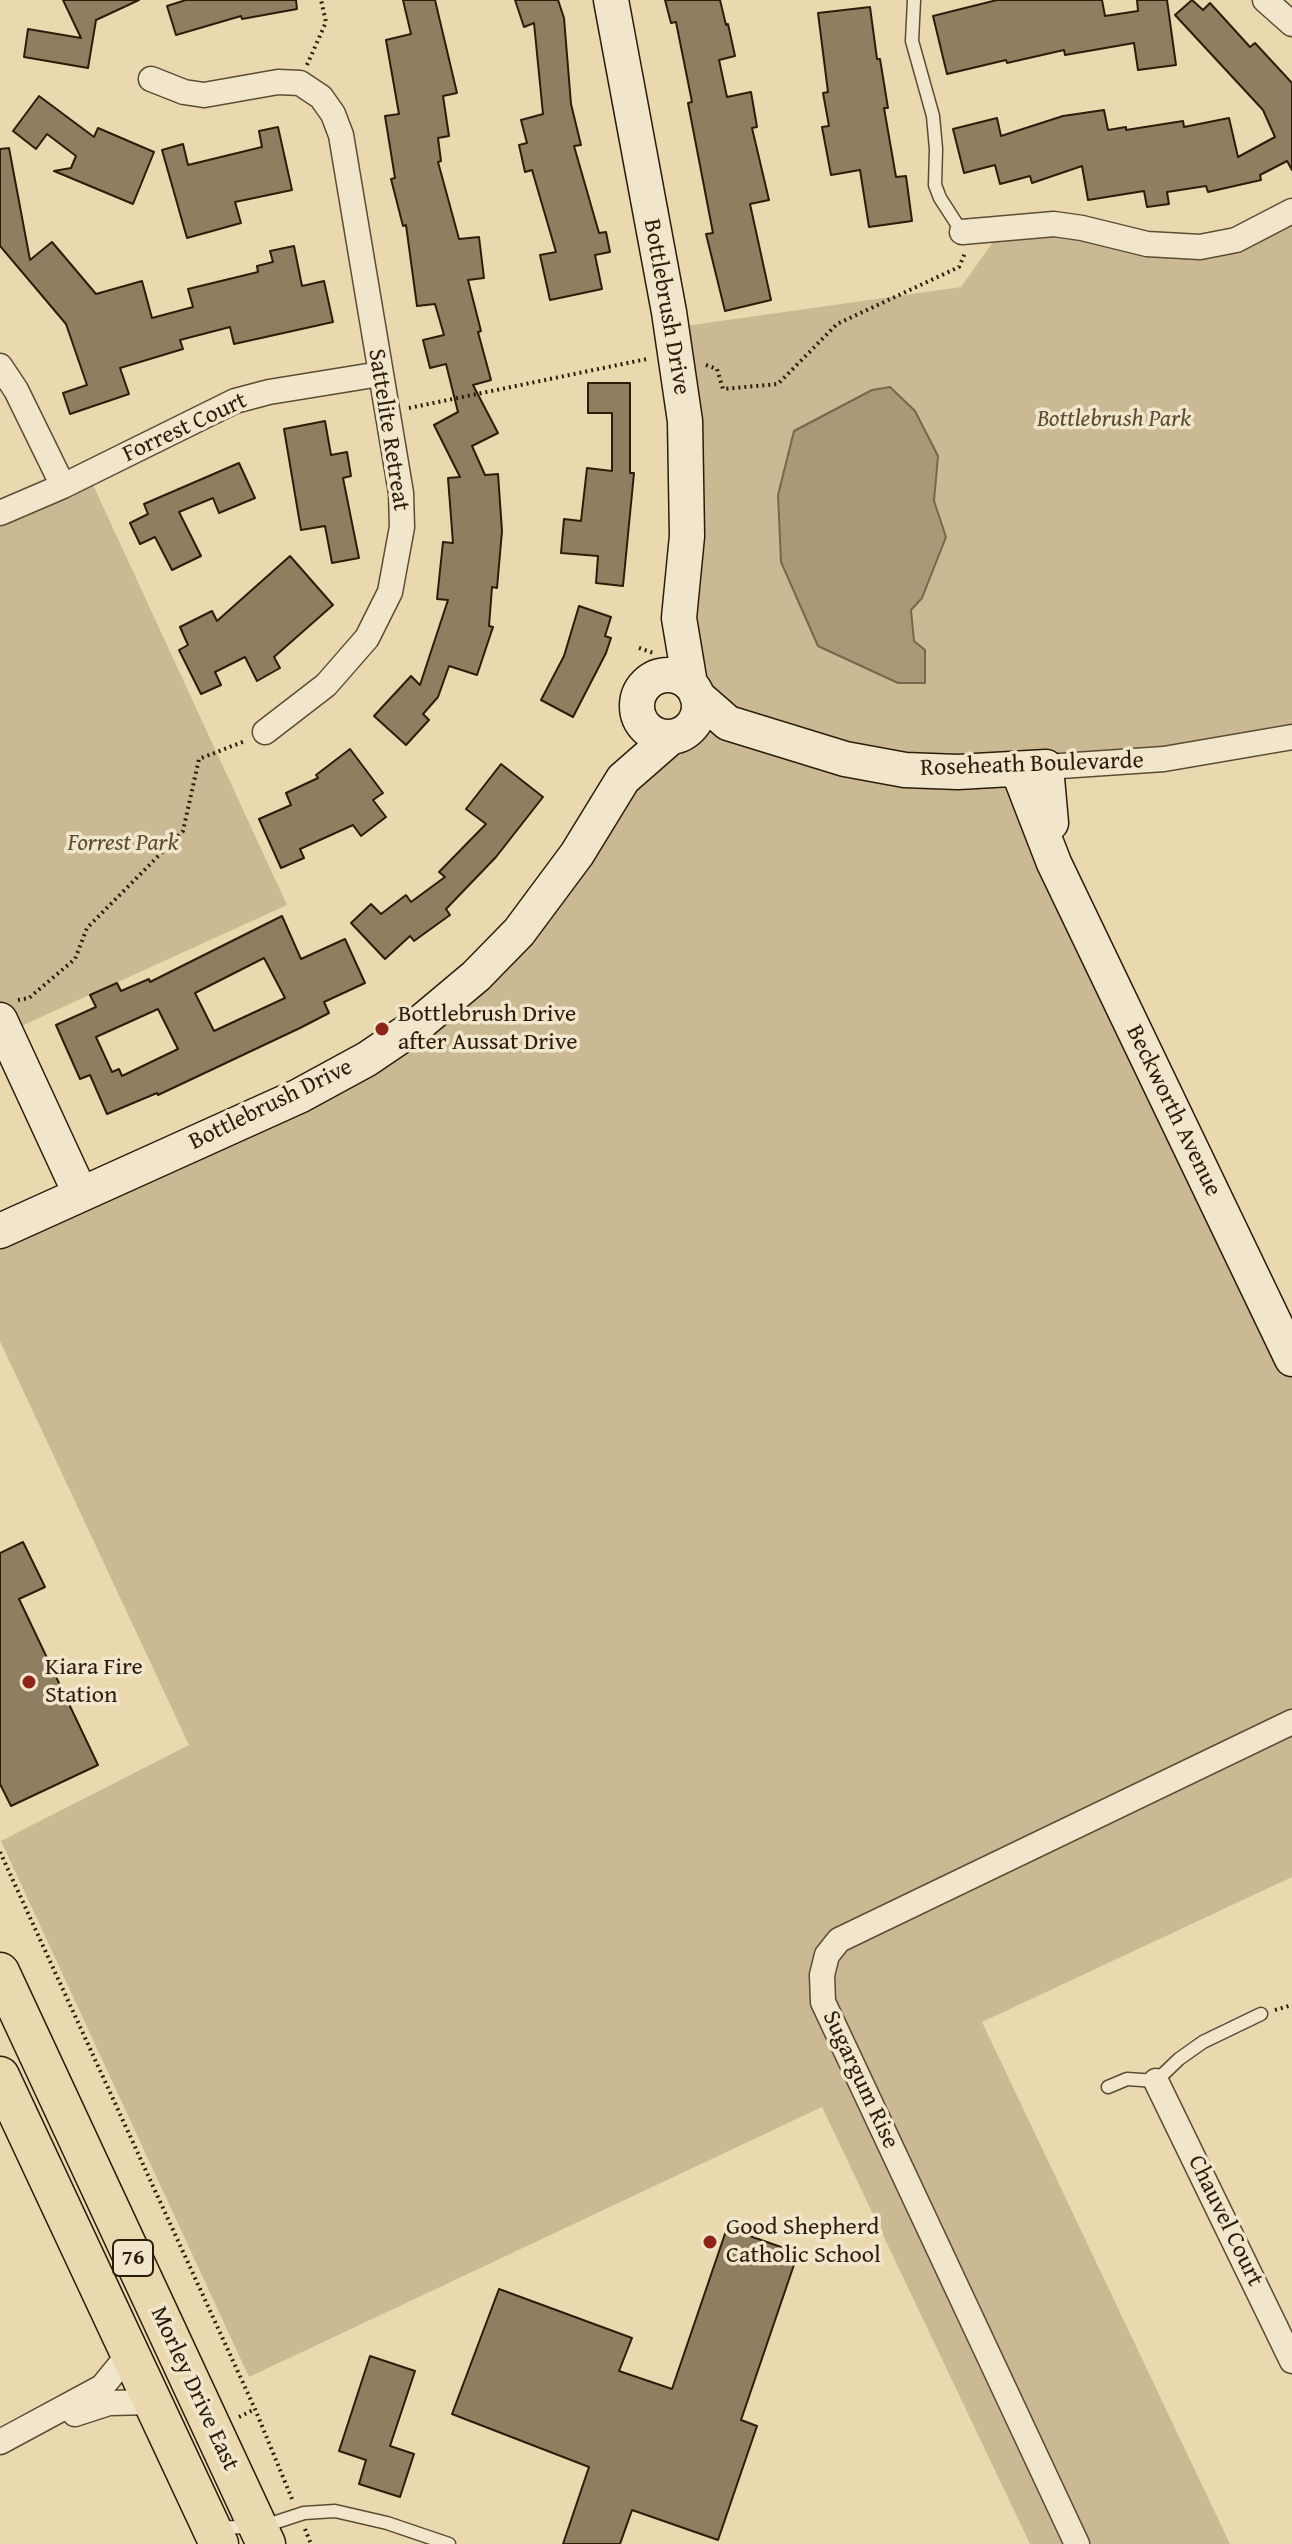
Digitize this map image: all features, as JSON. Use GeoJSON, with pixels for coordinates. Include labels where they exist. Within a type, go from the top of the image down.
{"type":"FeatureCollection","features":[{"type":"Feature","properties":{"kind":"main road","name":"Morley Drive East"},"geometry":{"type":"LineString","coordinates":[[0,1972],[262,2536]]}},
{"type":"Feature","properties":{"kind":"main road","name":"Morley Drive East"},"geometry":{"type":"LineString","coordinates":[[0,2076],[213,2530]]}},
{"type":"Feature","properties":{"kind":"street","name":"Bottlebrush Drive"},"geometry":{"type":"LineString","coordinates":[[0,1231],[299,1096],[367,1059],[420,1023],[476,976],[519,932],[577,854],[623,779],[687,711],[679,618],[687,536],[687,453],[675,353],[611,0]]}},
{"type":"Feature","properties":{"kind":"street"},"geometry":{"type":"LineString","coordinates":[[1265,0],[1292,24]]}},
{"type":"Feature","properties":{"kind":"street"},"geometry":{"type":"LineString","coordinates":[[151,79],[184,92],[204,95],[278,82],[300,83]]}},
{"type":"Feature","properties":{"kind":"street","name":"Sattelite Retreat"},"geometry":{"type":"LineString","coordinates":[[265,732],[326,685],[346,666],[367,638],[390,592],[402,527],[401,493],[341,135],[333,114],[321,97],[300,83]]}},
{"type":"Feature","properties":{"kind":"street"},"geometry":{"type":"LineString","coordinates":[[968,231],[1054,224],[1147,244],[1200,247],[1236,240],[1292,211]]}},
{"type":"Feature","properties":{"kind":"street"},"geometry":{"type":"LineString","coordinates":[[0,366],[16,390],[63,486]]}},
{"type":"Feature","properties":{"kind":"street","name":"Forrest Court"},"geometry":{"type":"LineString","coordinates":[[0,513],[63,486],[235,401],[269,392],[380,374]]}},
{"type":"Feature","properties":{"kind":"street","name":"Bottlebrush Drive"},"geometry":{"type":"LineString","coordinates":[[623,779],[640,694],[654,679],[679,618]]}},
{"type":"Feature","properties":{"kind":"street"},"geometry":{"type":"LineString","coordinates":[[654,679],[669,675],[687,711]]}},
{"type":"Feature","properties":{"kind":"street","name":"Roseheath Boulevarde"},"geometry":{"type":"LineString","coordinates":[[638,712],[650,730],[687,711],[845,759],[905,770],[1032,769],[1164,759],[1292,737]]}},
{"type":"Feature","properties":{"kind":"street","name":"Beckworth Avenue"},"geometry":{"type":"LineString","coordinates":[[1032,769],[1054,863],[1292,1359]]}},
{"type":"Feature","properties":{"kind":"street"},"geometry":{"type":"LineString","coordinates":[[7,1010],[80,1193]]}},
{"type":"Feature","properties":{"kind":"street","name":"Sugargum Rise"},"geometry":{"type":"LineString","coordinates":[[1077,2544],[823,2002],[822,1975],[827,1955],[839,1940],[1292,1722]]}},
{"type":"Feature","properties":{"kind":"street","name":"Chauvel Court"},"geometry":{"type":"LineString","coordinates":[[1156,2081],[1292,2361]]}},
{"type":"Feature","properties":{"kind":"street"},"geometry":{"type":"LineString","coordinates":[[27,2430],[102,2387],[129,2354]]}},
{"type":"Feature","properties":{"kind":"street"},"geometry":{"type":"LineString","coordinates":[[0,2442],[109,2403],[152,2402]]}},
{"type":"Feature","properties":{"kind":"lane"},"geometry":{"type":"LineString","coordinates":[[914,0],[912,41],[933,116],[935,185],[940,198],[968,231]]}},
{"type":"Feature","properties":{"kind":"lane"},"geometry":{"type":"LineString","coordinates":[[1108,2087],[1127,2079],[1156,2081],[1203,2042],[1261,2014]]}},
{"type":"Feature","properties":{"kind":"lane"},"geometry":{"type":"LineString","coordinates":[[213,2530],[227,2527],[262,2536],[299,2515],[335,2511],[387,2523],[449,2544]]}},
{"type":"Feature","properties":{"kind":"path"},"geometry":{"type":"LineString","coordinates":[[300,83],[326,22],[321,0]]}},
{"type":"Feature","properties":{"kind":"path"},"geometry":{"type":"LineString","coordinates":[[387,413],[675,353],[717,369],[723,389],[778,384],[837,324],[959,267],[968,231]]}},
{"type":"Feature","properties":{"kind":"path"},"geometry":{"type":"LineString","coordinates":[[7,1010],[29,998],[75,959],[87,928],[183,831],[199,759],[265,732]]}},
{"type":"Feature","properties":{"kind":"path"},"geometry":{"type":"LineString","coordinates":[[0,1852],[255,2409],[311,2544]]}},
{"type":"Feature","properties":{"kind":"green space","name":"Bottlebrush Park"},"geometry":{"type":"Polygon","coordinates":[[[1292,211],[1292,737],[1019,770],[1292,1359],[1292,1877],[982,2022],[1230,2544],[1030,2544],[822,2107],[249,2377],[1,1841],[189,1745],[0,1341],[0,1231],[367,1059],[554,886],[689,728],[728,723],[688,686],[671,328],[961,287],[1003,228],[1177,247],[1292,211]],[[872,390],[843,406],[914,641],[910,610],[922,598],[946,537],[934,501],[938,456],[872,390]]]}},
{"type":"Feature","properties":{"kind":"green space","name":"Forrest Park"},"geometry":{"type":"Polygon","coordinates":[[[88,474],[287,905],[6,1033],[0,1020],[0,513],[88,474]]]}},
{"type":"Feature","properties":{"kind":"shaded area"},"geometry":{"type":"Polygon","coordinates":[[[890,387],[915,411],[938,456],[934,501],[946,537],[922,598],[911,610],[914,641],[925,650],[925,683],[898,683],[818,646],[781,562],[778,495],[794,431],[872,390],[890,387]]]}},
{"type":"Feature","properties":{"kind":"building"},"geometry":{"type":"Polygon","coordinates":[[[63,0],[139,0],[96,20],[88,68],[24,57],[28,29],[81,38],[63,0]]]}},
{"type":"Feature","properties":{"kind":"building"},"geometry":{"type":"Polygon","coordinates":[[[186,0],[296,0],[297,9],[242,19],[241,16],[176,35],[167,6],[186,0]]]}},
{"type":"Feature","properties":{"kind":"building"},"geometry":{"type":"Polygon","coordinates":[[[403,0],[435,0],[457,93],[443,96],[449,136],[438,138],[441,161],[438,162],[459,239],[479,237],[484,278],[468,280],[491,380],[473,385],[498,433],[472,446],[485,475],[498,474],[502,531],[497,588],[492,587],[489,626],[493,627],[477,675],[449,666],[438,697],[423,714],[429,720],[406,745],[374,716],[411,676],[420,685],[448,600],[437,599],[443,542],[453,543],[448,478],[460,477],[434,425],[458,412],[446,364],[430,368],[423,340],[444,335],[435,304],[417,306],[406,225],[403,226],[391,179],[395,178],[385,116],[399,114],[386,40],[411,34],[403,0]]]}},
{"type":"Feature","properties":{"kind":"building"},"geometry":{"type":"Polygon","coordinates":[[[515,0],[558,0],[564,18],[571,104],[581,145],[574,146],[599,233],[606,232],[610,252],[595,255],[602,289],[550,300],[540,255],[556,252],[532,170],[525,172],[519,145],[527,143],[521,120],[543,114],[534,23],[524,27],[515,0]]]}},
{"type":"Feature","properties":{"kind":"building"},"geometry":{"type":"Polygon","coordinates":[[[665,0],[720,0],[735,56],[719,60],[727,97],[751,92],[757,127],[752,128],[769,200],[750,204],[771,300],[725,311],[706,234],[713,233],[688,103],[692,102],[676,22],[671,23],[665,0]]]}},
{"type":"Feature","properties":{"kind":"building"},"geometry":{"type":"Polygon","coordinates":[[[997,0],[1102,0],[1105,16],[1138,11],[1137,0],[1167,0],[1176,65],[1138,70],[1134,43],[1065,55],[1064,50],[947,74],[933,16],[997,0]]]}},
{"type":"Feature","properties":{"kind":"building"},"geometry":{"type":"Polygon","coordinates":[[[1192,0],[1203,10],[1210,3],[1250,47],[1255,43],[1292,83],[1292,170],[1287,161],[1260,175],[1261,180],[1208,192],[1206,186],[1167,192],[1169,204],[1147,207],[1144,191],[1088,200],[1082,166],[1032,183],[1030,176],[1000,184],[995,165],[964,173],[953,129],[997,118],[1001,136],[1063,116],[1104,110],[1108,130],[1183,121],[1184,127],[1229,118],[1238,157],[1275,137],[1263,110],[1175,15],[1192,0]]]}},
{"type":"Feature","properties":{"kind":"building"},"geometry":{"type":"Polygon","coordinates":[[[870,7],[888,108],[884,108],[896,177],[906,176],[912,221],[869,227],[860,170],[831,175],[822,127],[829,126],[823,93],[828,92],[818,13],[870,7]]]}},
{"type":"Feature","properties":{"kind":"building"},"geometry":{"type":"Polygon","coordinates":[[[39,96],[94,137],[98,128],[154,152],[133,204],[54,171],[71,168],[76,156],[47,134],[36,149],[13,131],[39,96]]]}},
{"type":"Feature","properties":{"kind":"building"},"geometry":{"type":"Polygon","coordinates":[[[278,127],[292,190],[235,202],[241,223],[187,238],[162,150],[183,144],[188,165],[262,147],[259,131],[278,127]]]}},
{"type":"Feature","properties":{"kind":"building"},"geometry":{"type":"Polygon","coordinates":[[[9,148],[30,260],[52,242],[96,294],[142,281],[152,318],[193,307],[188,289],[258,272],[257,266],[273,262],[270,251],[294,246],[302,286],[324,281],[333,322],[234,344],[230,327],[180,340],[183,349],[120,368],[129,394],[70,414],[63,393],[87,385],[66,324],[0,246],[0,149],[9,148]]]}},
{"type":"Feature","properties":{"kind":"building"},"geometry":{"type":"Polygon","coordinates":[[[588,383],[630,383],[630,473],[634,473],[623,586],[596,583],[598,556],[561,553],[564,519],[581,521],[587,468],[612,471],[612,413],[588,413],[588,383]]]}},
{"type":"Feature","properties":{"kind":"building"},"geometry":{"type":"Polygon","coordinates":[[[325,421],[331,455],[347,452],[351,476],[343,478],[359,558],[332,563],[325,526],[301,530],[284,429],[325,421]]]}},
{"type":"Feature","properties":{"kind":"building"},"geometry":{"type":"Polygon","coordinates":[[[239,463],[255,498],[219,513],[213,498],[179,512],[201,556],[172,570],[155,537],[140,544],[130,523],[148,514],[144,504],[239,463]]]}},
{"type":"Feature","properties":{"kind":"building"},"geometry":{"type":"Polygon","coordinates":[[[290,556],[333,605],[274,657],[280,668],[257,681],[245,657],[215,672],[221,685],[201,694],[179,650],[188,645],[180,627],[212,611],[217,621],[290,556]]]}},
{"type":"Feature","properties":{"kind":"building"},"geometry":{"type":"Polygon","coordinates":[[[579,606],[611,617],[605,636],[611,638],[573,717],[541,700],[564,656],[579,606]]]}},
{"type":"Feature","properties":{"kind":"building"},"geometry":{"type":"Polygon","coordinates":[[[350,749],[383,793],[373,800],[386,817],[361,836],[353,825],[300,849],[304,858],[281,868],[259,819],[291,805],[286,793],[318,778],[316,775],[350,749]]]}},
{"type":"Feature","properties":{"kind":"building"},"geometry":{"type":"Polygon","coordinates":[[[501,764],[543,797],[496,857],[446,909],[450,915],[414,941],[410,936],[385,959],[351,923],[371,904],[381,914],[406,895],[411,902],[445,877],[439,872],[486,824],[466,809],[501,764]]]}},
{"type":"Feature","properties":{"kind":"building"},"geometry":{"type":"Polygon","coordinates":[[[282,916],[301,959],[345,939],[365,983],[324,1002],[329,1013],[300,1028],[158,1095],[107,1114],[90,1075],[80,1079],[56,1025],[96,1007],[90,995],[117,983],[121,991],[149,979],[150,982],[282,916]],[[264,958],[195,993],[214,1031],[285,998],[264,958]],[[158,1009],[96,1037],[112,1072],[119,1069],[122,1076],[178,1049],[158,1009]]]}},
{"type":"Feature","properties":{"kind":"building","name":"Kiara Fire Station"},"geometry":{"type":"Polygon","coordinates":[[[23,1542],[45,1587],[19,1599],[98,1765],[11,1806],[0,1784],[0,1553],[23,1542]]]}},
{"type":"Feature","properties":{"kind":"building"},"geometry":{"type":"Polygon","coordinates":[[[727,2228],[798,2253],[741,2420],[757,2426],[718,2540],[632,2510],[620,2544],[563,2544],[589,2467],[452,2414],[499,2289],[632,2338],[619,2371],[672,2389],[727,2228]]]}},
{"type":"Feature","properties":{"kind":"building"},"geometry":{"type":"Polygon","coordinates":[[[370,2356],[415,2371],[390,2446],[414,2454],[400,2497],[359,2484],[366,2460],[339,2451],[370,2356]]]}},
{"type":"Feature","properties":{"kind":"place","name":"Bottlebrush Drive after Aussat Drive"},"geometry":{"type":"Point","coordinates":[382,1029]}},
{"type":"Feature","properties":{"kind":"place","name":"Kiara Fire Station"},"geometry":{"type":"Point","coordinates":[29,1682]}},
{"type":"Feature","properties":{"kind":"place","name":"Good Shepherd Catholic School"},"geometry":{"type":"Point","coordinates":[710,2242]}}]}
